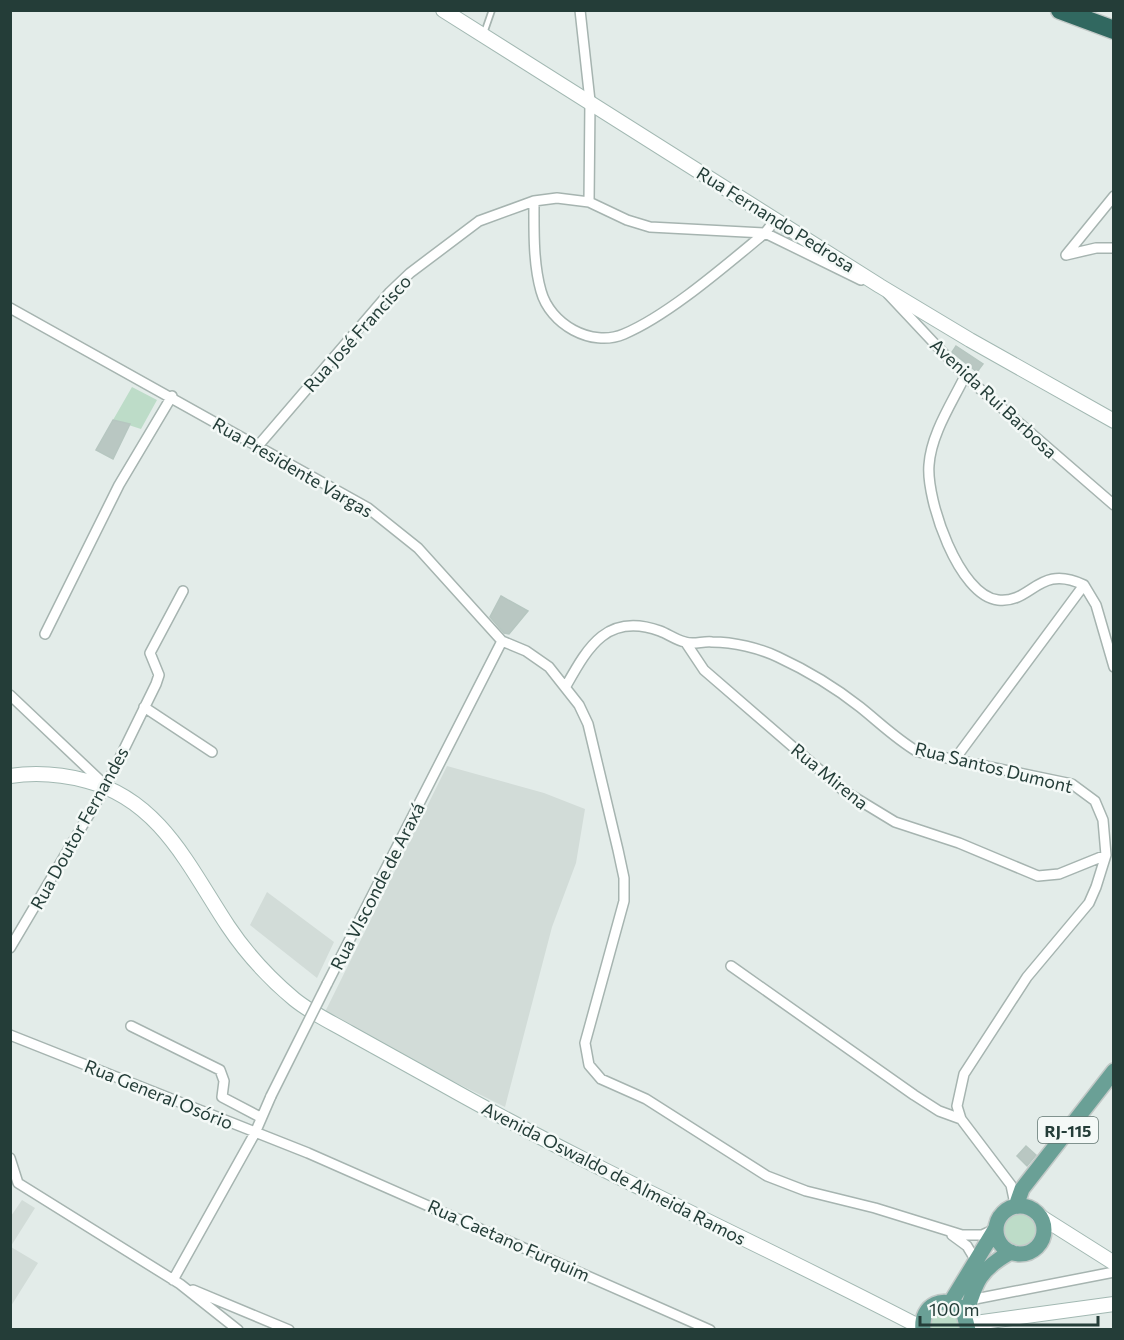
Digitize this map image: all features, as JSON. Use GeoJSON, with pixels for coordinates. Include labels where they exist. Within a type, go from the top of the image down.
{"type":"FeatureCollection","features":[{"type":"Feature","properties":{"kind":"highway"},"geometry":{"type":"LineString","coordinates":[[1060,10],[1113,30]]}},
{"type":"Feature","properties":{"kind":"main road","name":"RJ-115"},"geometry":{"type":"LineString","coordinates":[[997,1228],[1003,1214],[1016,1207],[1016,1187],[1113,1071]]}},
{"type":"Feature","properties":{"kind":"main road"},"geometry":{"type":"LineString","coordinates":[[997,1228],[1000,1243],[1011,1252],[1026,1253],[1038,1245],[1044,1232],[1037,1214],[1016,1187]]}},
{"type":"Feature","properties":{"kind":"main road"},"geometry":{"type":"LineString","coordinates":[[1016,1207],[1023,1206],[1037,1214]]}},
{"type":"Feature","properties":{"kind":"main road"},"geometry":{"type":"LineString","coordinates":[[951,1302],[997,1228]]}},
{"type":"Feature","properties":{"kind":"main road"},"geometry":{"type":"LineString","coordinates":[[922,1329],[922,1321],[929,1307],[936,1303],[951,1302],[968,1317],[983,1272],[1011,1252]]}},
{"type":"Feature","properties":{"kind":"street","name":"Rua Fernando Pedrosa"},"geometry":{"type":"LineString","coordinates":[[443,10],[878,284],[970,340],[1113,421]]}},
{"type":"Feature","properties":{"kind":"street"},"geometry":{"type":"LineString","coordinates":[[580,10],[590,101],[589,202]]}},
{"type":"Feature","properties":{"kind":"street"},"geometry":{"type":"LineString","coordinates":[[1113,196],[1066,255],[1096,248],[1113,248]]}},
{"type":"Feature","properties":{"kind":"street","name":"Rua José Francisco"},"geometry":{"type":"LineString","coordinates":[[257,447],[382,301],[411,273],[479,221],[534,201],[574,198],[650,227],[765,233],[856,278],[878,284]]}},
{"type":"Feature","properties":{"kind":"street"},"geometry":{"type":"LineString","coordinates":[[534,201],[538,273],[546,306],[560,322],[575,332],[607,338],[623,335],[642,324],[715,274],[765,233],[776,219]]}},
{"type":"Feature","properties":{"kind":"street","name":"Avenida Rui Barbosa"},"geometry":{"type":"LineString","coordinates":[[878,284],[965,376],[1113,505]]}},
{"type":"Feature","properties":{"kind":"street","name":"Rua Presidente Vargas"},"geometry":{"type":"LineString","coordinates":[[10,308],[172,396],[257,447],[368,508],[418,548],[502,641],[526,651],[549,667],[566,686],[588,724],[624,878],[624,901],[617,934],[585,1043],[586,1056],[595,1074],[607,1083],[646,1099],[746,1164],[786,1185],[875,1208],[945,1230],[975,1236],[997,1228]]}},
{"type":"Feature","properties":{"kind":"street"},"geometry":{"type":"LineString","coordinates":[[965,376],[932,448],[929,475],[934,507],[963,572],[976,591],[1000,601],[1015,597],[1050,579],[1059,577],[1084,585],[1096,605],[1113,667]]}},
{"type":"Feature","properties":{"kind":"street"},"geometry":{"type":"LineString","coordinates":[[45,634],[113,495],[172,396]]}},
{"type":"Feature","properties":{"kind":"street"},"geometry":{"type":"LineString","coordinates":[[955,759],[1084,585]]}},
{"type":"Feature","properties":{"kind":"street","name":"Rua Doutor Fernandes"},"geometry":{"type":"LineString","coordinates":[[10,948],[106,786],[159,675],[150,657],[152,645],[183,591]]}},
{"type":"Feature","properties":{"kind":"street","name":"Rua Santos Dumont"},"geometry":{"type":"LineString","coordinates":[[566,686],[589,647],[602,635],[618,627],[648,627],[686,643],[712,642],[744,646],[777,656],[860,707],[898,740],[918,752],[1072,784],[1095,801],[1103,820],[1106,855],[1089,903],[1027,977],[964,1074],[957,1106],[961,1119]]}},
{"type":"Feature","properties":{"kind":"street","name":"Rua VIsconde de Araxá"},"geometry":{"type":"LineString","coordinates":[[176,1282],[255,1133],[260,1117],[502,641]]}},
{"type":"Feature","properties":{"kind":"street","name":"Rua Mirena"},"geometry":{"type":"LineString","coordinates":[[686,643],[704,670],[844,791],[895,822],[959,843],[1038,876],[1070,870],[1106,855]]}},
{"type":"Feature","properties":{"kind":"street"},"geometry":{"type":"LineString","coordinates":[[10,695],[106,786]]}},
{"type":"Feature","properties":{"kind":"street"},"geometry":{"type":"LineString","coordinates":[[144,707],[212,752]]}},
{"type":"Feature","properties":{"kind":"street","name":"Avenida Oswaldo de Almeida Ramos"},"geometry":{"type":"LineString","coordinates":[[10,776],[56,774],[106,786],[129,798],[165,829],[247,951],[264,972],[311,1011],[483,1107],[922,1329]]}},
{"type":"Feature","properties":{"kind":"street"},"geometry":{"type":"LineString","coordinates":[[731,966],[939,1112],[961,1119],[1016,1187]]}},
{"type":"Feature","properties":{"kind":"street"},"geometry":{"type":"LineString","coordinates":[[130,1026],[220,1070],[224,1081],[222,1097],[260,1117]]}},
{"type":"Feature","properties":{"kind":"street","name":"Rua General Osório"},"geometry":{"type":"LineString","coordinates":[[10,1035],[308,1153]]}},
{"type":"Feature","properties":{"kind":"street","name":"Rua Caetano Furquim"},"geometry":{"type":"LineString","coordinates":[[308,1153],[710,1329]]}},
{"type":"Feature","properties":{"kind":"street"},"geometry":{"type":"LineString","coordinates":[[10,1158],[13,1182],[176,1282],[238,1329]]}},
{"type":"Feature","properties":{"kind":"street"},"geometry":{"type":"LineString","coordinates":[[1037,1214],[1113,1263]]}},
{"type":"Feature","properties":{"kind":"street","name":"Rua Presidente Vargas"},"geometry":{"type":"LineString","coordinates":[[945,1230],[967,1246],[976,1261]]}},
{"type":"Feature","properties":{"kind":"street"},"geometry":{"type":"LineString","coordinates":[[968,1317],[1113,1272]]}},
{"type":"Feature","properties":{"kind":"street"},"geometry":{"type":"LineString","coordinates":[[176,1282],[289,1329]]}},
{"type":"Feature","properties":{"kind":"street"},"geometry":{"type":"LineString","coordinates":[[968,1317],[1113,1304]]}},
{"type":"Feature","properties":{"kind":"lane"},"geometry":{"type":"LineString","coordinates":[[483,35],[492,10]]}},
{"type":"Feature","properties":{"kind":"shaded area"},"geometry":{"type":"Polygon","coordinates":[[[447,766],[544,793],[585,809],[576,863],[552,927],[505,1107],[396,1053],[325,1012],[447,766]]]}},
{"type":"Feature","properties":{"kind":"shaded area"},"geometry":{"type":"Polygon","coordinates":[[[267,892],[334,942],[317,978],[250,925],[267,892]]]}},
{"type":"Feature","properties":{"kind":"shaded area"},"geometry":{"type":"Polygon","coordinates":[[[22,1200],[35,1208],[11,1246],[11,1216],[22,1200]]]}},
{"type":"Feature","properties":{"kind":"shaded area"},"geometry":{"type":"Polygon","coordinates":[[[10,1247],[38,1263],[11,1306],[10,1247]]]}},
{"type":"Feature","properties":{"kind":"green space"},"geometry":{"type":"Polygon","coordinates":[[[132,387],[157,400],[141,429],[113,420],[132,387]]]}},
{"type":"Feature","properties":{"kind":"green space"},"geometry":{"type":"Polygon","coordinates":[[[1021,1210],[1035,1216],[1041,1230],[1035,1244],[1021,1250],[1007,1244],[1001,1230],[1007,1216],[1021,1210]]]}},
{"type":"Feature","properties":{"kind":"green space"},"geometry":{"type":"Polygon","coordinates":[[[937,1309],[954,1309],[963,1330],[929,1329],[930,1318],[937,1309]]]}},
{"type":"Feature","properties":{"kind":"building"},"geometry":{"type":"Polygon","coordinates":[[[956,346],[983,364],[977,372],[952,352],[956,346]]]}},
{"type":"Feature","properties":{"kind":"building"},"geometry":{"type":"Polygon","coordinates":[[[113,420],[130,424],[113,459],[96,450],[113,420]]]}},
{"type":"Feature","properties":{"kind":"building"},"geometry":{"type":"Polygon","coordinates":[[[501,596],[528,611],[509,634],[504,633],[490,617],[501,596]]]}},
{"type":"Feature","properties":{"kind":"building"},"geometry":{"type":"Polygon","coordinates":[[[1026,1146],[1036,1155],[1027,1166],[1017,1156],[1026,1146]]]}}]}
